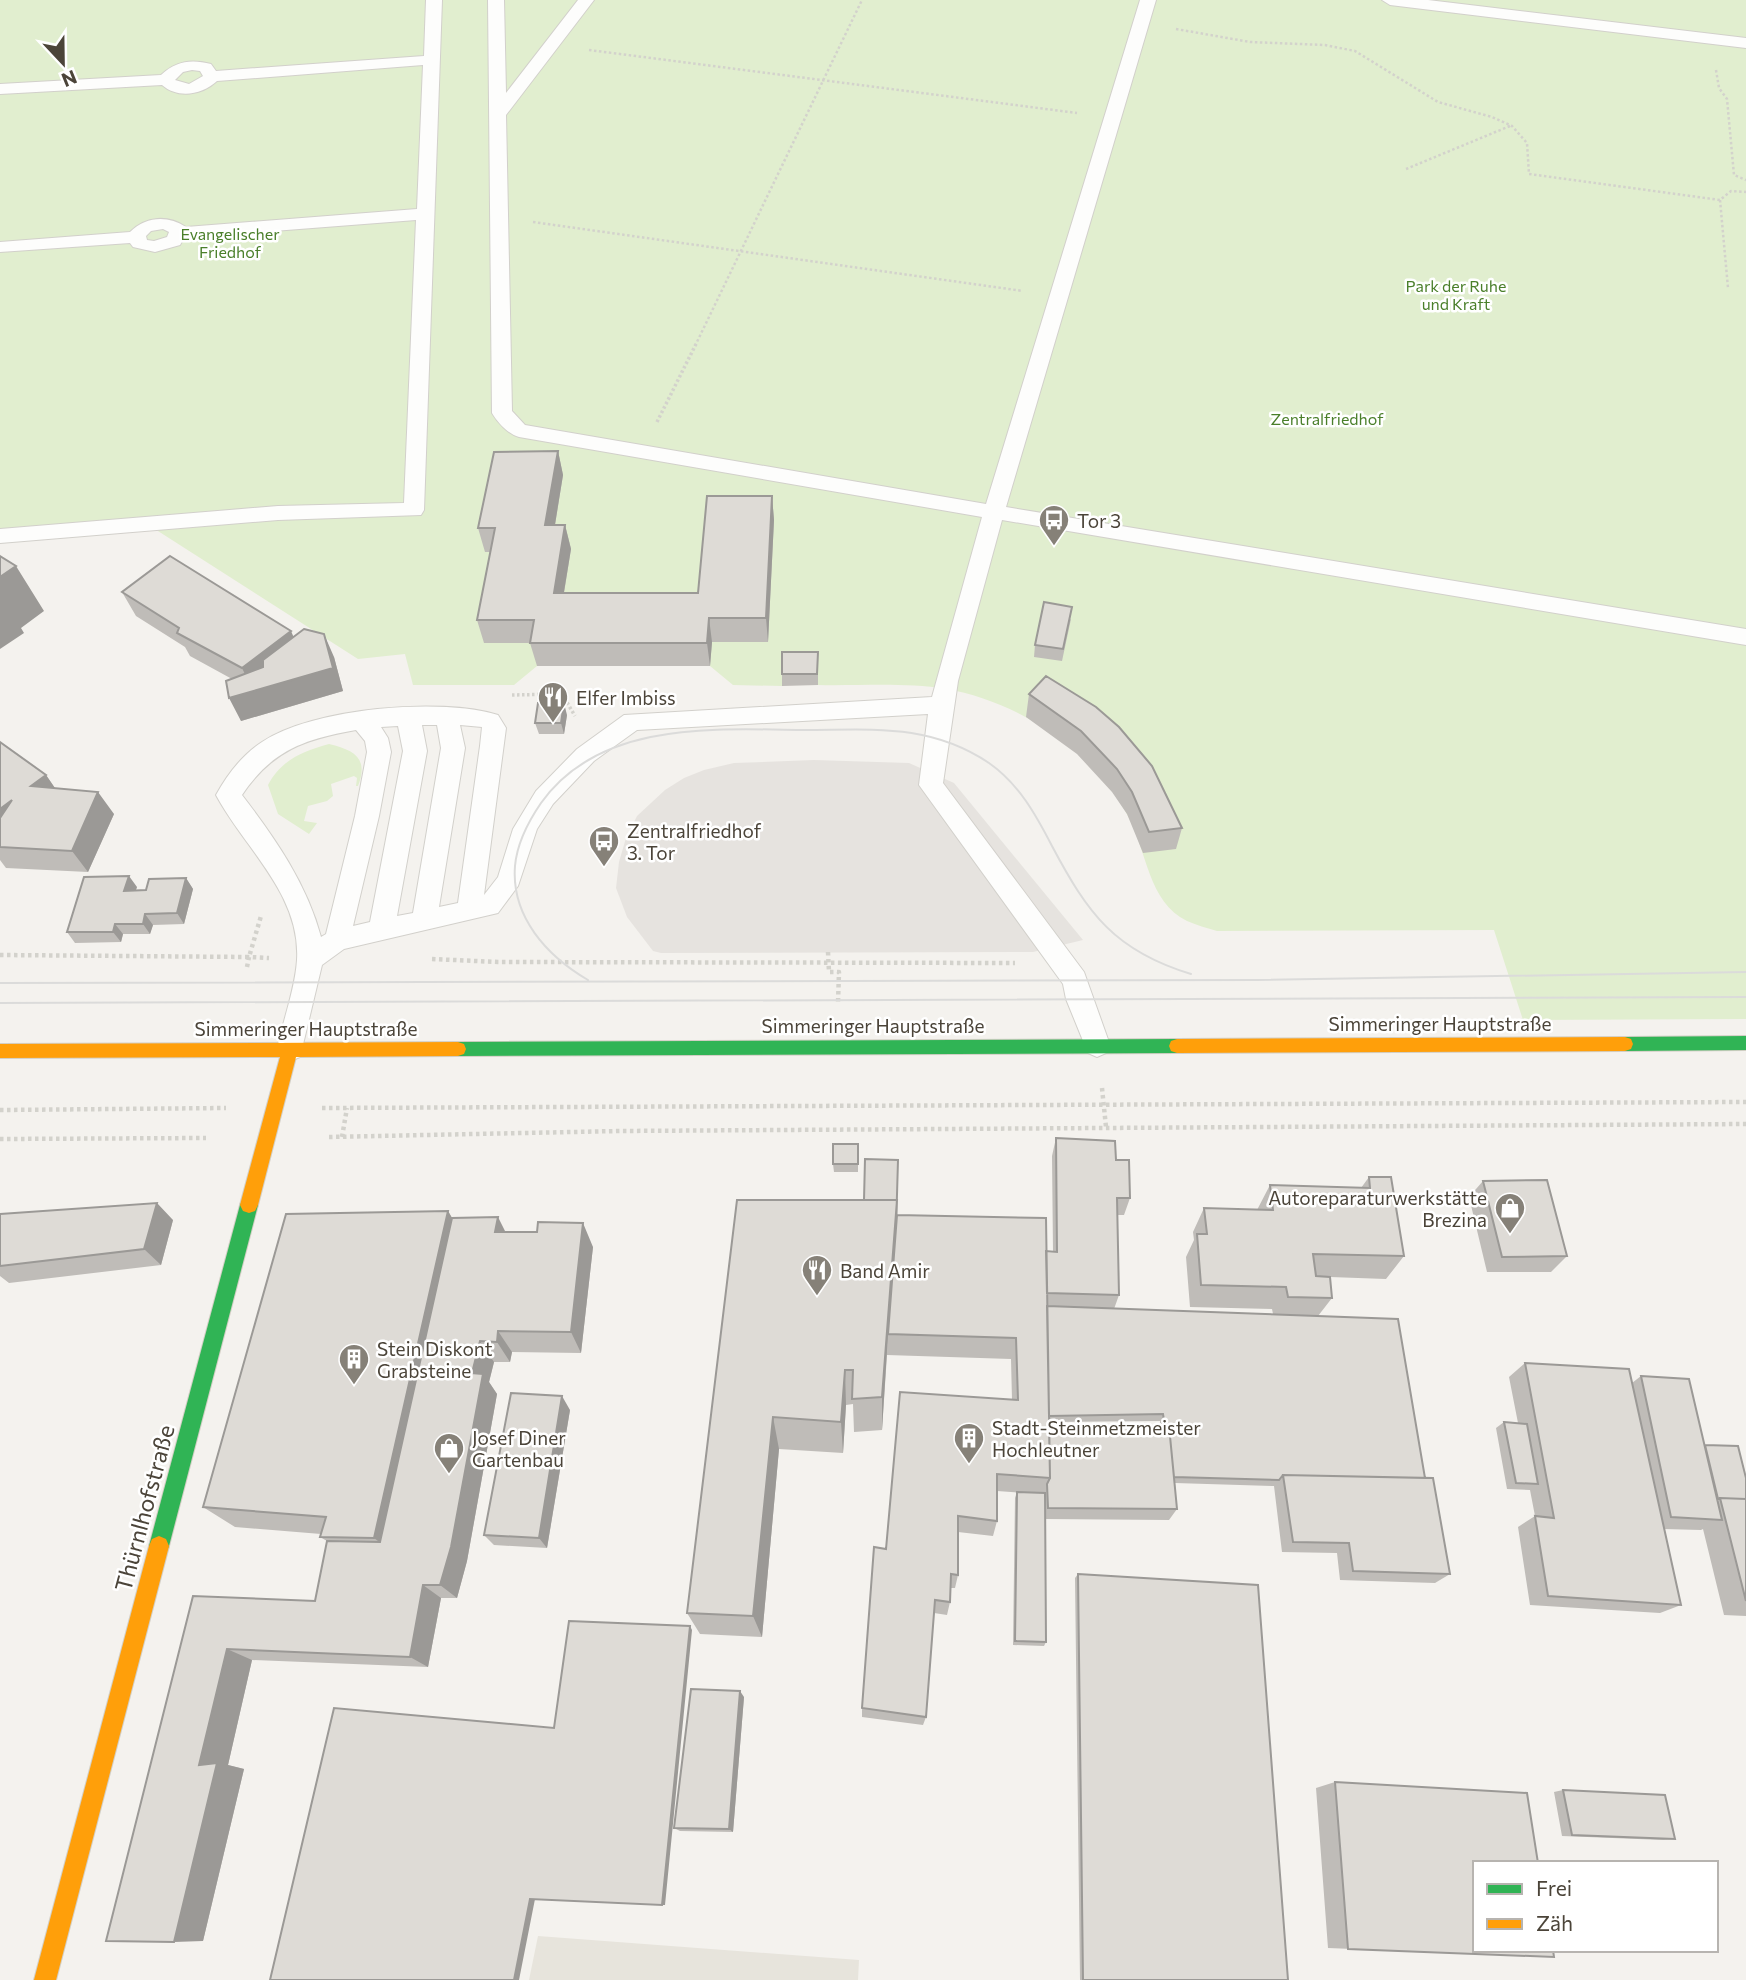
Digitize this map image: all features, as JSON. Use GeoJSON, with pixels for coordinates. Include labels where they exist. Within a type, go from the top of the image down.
{"type":"FeatureCollection","features":[{"type":"Feature","properties":{"kind":"main road","name":"Simmeringer Hauptstraße"},"geometry":{"type":"LineString","coordinates":[[0,1051],[1746,1043]]}},
{"type":"Feature","properties":{"kind":"main road","name":"Thürnlhofstraße"},"geometry":{"type":"LineString","coordinates":[[45,1980],[290,1049]]}},
{"type":"Feature","properties":{"kind":"lane"},"geometry":{"type":"LineString","coordinates":[[0,536],[278,513],[414,510],[434,0]]}},
{"type":"Feature","properties":{"kind":"lane"},"geometry":{"type":"LineString","coordinates":[[496,0],[502,413],[519,430],[1746,637]]}},
{"type":"Feature","properties":{"kind":"lane"},"geometry":{"type":"LineString","coordinates":[[498,114],[586,0]]}},
{"type":"Feature","properties":{"kind":"lane"},"geometry":{"type":"LineString","coordinates":[[1097,1045],[1079,999],[1075,980],[931,785],[932,760],[943,705],[993,512],[1147,0]]}},
{"type":"Feature","properties":{"kind":"lane"},"geometry":{"type":"LineString","coordinates":[[1390,0],[1746,43]]}},
{"type":"Feature","properties":{"kind":"lane"},"geometry":{"type":"LineString","coordinates":[[0,89],[166,80],[177,69],[192,65],[205,67],[212,76],[431,60]]}},
{"type":"Feature","properties":{"kind":"lane"},"geometry":{"type":"LineString","coordinates":[[0,247],[137,237],[145,228],[159,223],[176,226],[179,233],[425,214]]}},
{"type":"Feature","properties":{"kind":"lane"},"geometry":{"type":"LineString","coordinates":[[310,960],[337,940],[489,906],[507,889],[525,830],[536,807],[600,741],[632,722],[943,705]]}},
{"type":"Feature","properties":{"kind":"lane"},"geometry":{"type":"LineString","coordinates":[[290,1049],[310,960],[309,937],[304,916],[261,837],[228,795],[251,764],[272,748],[304,733],[362,720],[447,716],[476,717],[490,721],[494,729],[469,911]]}},
{"type":"Feature","properties":{"kind":"lane"},"geometry":{"type":"LineString","coordinates":[[424,921],[453,748],[447,716]]}},
{"type":"Feature","properties":{"kind":"lane"},"geometry":{"type":"LineString","coordinates":[[381,931],[415,751],[407,717]]}},
{"type":"Feature","properties":{"kind":"lane"},"geometry":{"type":"LineString","coordinates":[[337,940],[379,752],[376,738],[362,720]]}},
{"type":"Feature","properties":{"kind":"path"},"geometry":{"type":"LineString","coordinates":[[642,451],[743,251],[862,0]]}},
{"type":"Feature","properties":{"kind":"path"},"geometry":{"type":"LineString","coordinates":[[1141,21],[1211,37],[1356,51],[1439,103],[1464,112],[1489,116],[1510,125],[1527,142],[1530,153],[1529,174],[1720,200],[1731,191],[1746,192]]}},
{"type":"Feature","properties":{"kind":"path"},"geometry":{"type":"LineString","coordinates":[[552,46],[1112,117]]}},
{"type":"Feature","properties":{"kind":"path"},"geometry":{"type":"LineString","coordinates":[[1719,88],[1727,99],[1734,175],[1746,180]]}},
{"type":"Feature","properties":{"kind":"path"},"geometry":{"type":"LineString","coordinates":[[1406,170],[1510,125]]}},
{"type":"Feature","properties":{"kind":"path"},"geometry":{"type":"LineString","coordinates":[[1720,200],[1728,288]]}},
{"type":"Feature","properties":{"kind":"path"},"geometry":{"type":"LineString","coordinates":[[500,218],[1059,296]]}},
{"type":"Feature","properties":{"kind":"path"},"geometry":{"type":"LineString","coordinates":[[0,955],[310,960]]}},
{"type":"Feature","properties":{"kind":"path"},"geometry":{"type":"LineString","coordinates":[[247,967],[249,957]]}},
{"type":"Feature","properties":{"kind":"path"},"geometry":{"type":"LineString","coordinates":[[430,958],[498,962],[729,964],[1046,964],[1061,961]]}},
{"type":"Feature","properties":{"kind":"path"},"geometry":{"type":"LineString","coordinates":[[0,1110],[1746,1102]]}},
{"type":"Feature","properties":{"kind":"path"},"geometry":{"type":"LineString","coordinates":[[342,1137],[347,1108]]}},
{"type":"Feature","properties":{"kind":"path"},"geometry":{"type":"LineString","coordinates":[[329,1137],[634,1131],[1746,1124]]}},
{"type":"Feature","properties":{"kind":"path"},"geometry":{"type":"LineString","coordinates":[[0,1139],[206,1138]]}},
{"type":"Feature","properties":{"kind":"shaded area"},"geometry":{"type":"Polygon","coordinates":[[[814,760],[909,763],[954,783],[1083,940],[1033,952],[653,951],[627,917],[616,888],[619,862],[626,838],[637,816],[665,790],[704,770],[734,763],[814,760]]]}},
{"type":"Feature","properties":{"kind":"shaded area"},"geometry":{"type":"Polygon","coordinates":[[[538,1936],[859,1960],[858,1980],[529,1980],[538,1936]]]}},
{"type":"Feature","properties":{"kind":"green space","name":"Zentralfriedhof"},"geometry":{"type":"Polygon","coordinates":[[[0,0],[1746,0],[1746,1019],[1523,1020],[1494,930],[1217,931],[1187,921],[1164,902],[1156,889],[1128,816],[1095,770],[1074,750],[1026,717],[973,695],[914,686],[818,685],[818,664],[783,664],[782,686],[733,685],[710,666],[537,666],[514,685],[413,685],[405,654],[358,659],[147,524],[0,536],[0,0]]]}},
{"type":"Feature","properties":{"kind":"green space"},"geometry":{"type":"Polygon","coordinates":[[[329,744],[346,749],[357,757],[362,768],[361,776],[358,786],[354,776],[331,784],[333,796],[327,801],[308,806],[304,821],[317,823],[309,834],[278,814],[268,785],[286,763],[310,750],[329,744]]]}},
{"type":"Feature","properties":{"kind":"building"},"geometry":{"type":"Polygon","coordinates":[[[558,451],[545,525],[565,525],[554,593],[698,593],[707,496],[772,496],[766,618],[709,618],[707,643],[530,643],[534,620],[477,620],[495,528],[478,528],[494,452],[558,451]]]}},
{"type":"Feature","properties":{"kind":"building"},"geometry":{"type":"Polygon","coordinates":[[[0,556],[16,566],[0,577],[0,556]]]}},
{"type":"Feature","properties":{"kind":"building"},"geometry":{"type":"Polygon","coordinates":[[[170,556],[291,631],[242,668],[177,633],[179,628],[122,592],[170,556]]]}},
{"type":"Feature","properties":{"kind":"building"},"geometry":{"type":"Polygon","coordinates":[[[1044,602],[1072,607],[1063,649],[1035,645],[1044,602]]]}},
{"type":"Feature","properties":{"kind":"building"},"geometry":{"type":"Polygon","coordinates":[[[304,629],[324,634],[333,668],[229,698],[226,681],[263,667],[263,660],[304,629]]]}},
{"type":"Feature","properties":{"kind":"building"},"geometry":{"type":"Polygon","coordinates":[[[782,652],[818,652],[817,674],[782,674],[782,652]]]}},
{"type":"Feature","properties":{"kind":"building"},"geometry":{"type":"Polygon","coordinates":[[[1046,676],[1096,707],[1119,727],[1152,766],[1182,828],[1149,832],[1132,792],[1117,769],[1081,731],[1029,694],[1046,676]]]}},
{"type":"Feature","properties":{"kind":"building"},"geometry":{"type":"Polygon","coordinates":[[[538,703],[564,703],[561,723],[535,723],[538,703]]]}},
{"type":"Feature","properties":{"kind":"building"},"geometry":{"type":"Polygon","coordinates":[[[0,742],[46,775],[31,786],[98,792],[72,851],[0,847],[0,818],[12,800],[0,809],[0,742]]]}},
{"type":"Feature","properties":{"kind":"building"},"geometry":{"type":"Polygon","coordinates":[[[129,876],[124,891],[146,890],[149,879],[186,878],[177,913],[145,914],[143,924],[115,924],[113,932],[67,932],[84,877],[129,876]]]}},
{"type":"Feature","properties":{"kind":"building"},"geometry":{"type":"Polygon","coordinates":[[[1056,1138],[1115,1141],[1116,1160],[1129,1160],[1130,1198],[1117,1198],[1119,1295],[1047,1293],[1046,1251],[1057,1252],[1056,1138]]]}},
{"type":"Feature","properties":{"kind":"building"},"geometry":{"type":"Polygon","coordinates":[[[833,1144],[858,1144],[858,1164],[833,1164],[833,1144]]]}},
{"type":"Feature","properties":{"kind":"building"},"geometry":{"type":"Polygon","coordinates":[[[865,1159],[898,1160],[897,1200],[864,1200],[865,1159]]]}},
{"type":"Feature","properties":{"kind":"building"},"geometry":{"type":"Polygon","coordinates":[[[1369,1177],[1391,1177],[1404,1256],[1313,1254],[1316,1276],[1330,1277],[1332,1298],[1288,1297],[1286,1287],[1201,1285],[1197,1234],[1207,1234],[1204,1208],[1273,1210],[1270,1185],[1370,1188],[1369,1177]]]}},
{"type":"Feature","properties":{"kind":"building"},"geometry":{"type":"Polygon","coordinates":[[[1547,1180],[1567,1256],[1502,1257],[1483,1181],[1547,1180]]]}},
{"type":"Feature","properties":{"kind":"building"},"geometry":{"type":"Polygon","coordinates":[[[737,1200],[897,1200],[882,1397],[852,1399],[853,1370],[845,1370],[841,1422],[773,1417],[753,1616],[687,1613],[737,1200]]]}},
{"type":"Feature","properties":{"kind":"building"},"geometry":{"type":"Polygon","coordinates":[[[157,1203],[144,1249],[0,1266],[0,1214],[157,1203]]]}},
{"type":"Feature","properties":{"kind":"building","name":"Stein Diskont Grabsteine"},"geometry":{"type":"Polygon","coordinates":[[[448,1211],[374,1538],[320,1537],[326,1517],[203,1507],[286,1214],[448,1211]]]}},
{"type":"Feature","properties":{"kind":"building","name":"Stadt-Steinmetzmeister Hochleutner"},"geometry":{"type":"Polygon","coordinates":[[[897,1215],[1046,1218],[1050,1478],[997,1474],[997,1521],[958,1516],[958,1575],[951,1574],[950,1602],[935,1600],[926,1717],[862,1708],[874,1547],[886,1549],[900,1392],[1018,1400],[1016,1338],[888,1334],[897,1215]]]}},
{"type":"Feature","properties":{"kind":"building"},"geometry":{"type":"Polygon","coordinates":[[[498,1217],[495,1232],[537,1232],[538,1222],[583,1223],[571,1332],[498,1331],[497,1342],[480,1341],[472,1373],[483,1374],[451,1547],[440,1585],[423,1585],[410,1657],[227,1649],[199,1765],[217,1763],[174,1942],[106,1941],[193,1596],[315,1601],[327,1541],[380,1542],[452,1218],[498,1217]]]}},
{"type":"Feature","properties":{"kind":"building"},"geometry":{"type":"Polygon","coordinates":[[[1047,1306],[1398,1319],[1425,1478],[1283,1475],[1279,1480],[1174,1477],[1169,1426],[1165,1426],[1163,1414],[1049,1416],[1047,1306]]]}},
{"type":"Feature","properties":{"kind":"building"},"geometry":{"type":"Polygon","coordinates":[[[1525,1363],[1629,1369],[1681,1605],[1548,1596],[1535,1516],[1554,1518],[1525,1363]]]}},
{"type":"Feature","properties":{"kind":"building"},"geometry":{"type":"Polygon","coordinates":[[[1641,1376],[1689,1379],[1722,1520],[1671,1517],[1641,1376]]]}},
{"type":"Feature","properties":{"kind":"building"},"geometry":{"type":"Polygon","coordinates":[[[511,1393],[562,1396],[539,1538],[484,1535],[511,1393]]]}},
{"type":"Feature","properties":{"kind":"building"},"geometry":{"type":"Polygon","coordinates":[[[1504,1422],[1527,1424],[1538,1484],[1516,1483],[1504,1422]]]}},
{"type":"Feature","properties":{"kind":"building"},"geometry":{"type":"Polygon","coordinates":[[[1049,1426],[1169,1426],[1177,1509],[1048,1508],[1049,1426]]]}},
{"type":"Feature","properties":{"kind":"building"},"geometry":{"type":"Polygon","coordinates":[[[1705,1445],[1738,1446],[1746,1478],[1746,1499],[1718,1499],[1705,1445]]]}},
{"type":"Feature","properties":{"kind":"building"},"geometry":{"type":"Polygon","coordinates":[[[1283,1475],[1433,1478],[1450,1574],[1353,1571],[1349,1543],[1293,1542],[1283,1475]]]}},
{"type":"Feature","properties":{"kind":"building"},"geometry":{"type":"Polygon","coordinates":[[[1017,1492],[1045,1493],[1046,1642],[1015,1641],[1017,1492]]]}},
{"type":"Feature","properties":{"kind":"building"},"geometry":{"type":"Polygon","coordinates":[[[1720,1498],[1746,1499],[1746,1601],[1720,1498]]]}},
{"type":"Feature","properties":{"kind":"building"},"geometry":{"type":"Polygon","coordinates":[[[1078,1574],[1258,1585],[1288,1980],[1083,1980],[1078,1574]]]}},
{"type":"Feature","properties":{"kind":"building"},"geometry":{"type":"Polygon","coordinates":[[[569,1621],[690,1626],[662,1905],[530,1899],[514,1980],[270,1980],[334,1708],[554,1728],[569,1621]]]}},
{"type":"Feature","properties":{"kind":"building"},"geometry":{"type":"Polygon","coordinates":[[[691,1689],[740,1691],[729,1829],[674,1828],[691,1689]]]}},
{"type":"Feature","properties":{"kind":"building"},"geometry":{"type":"Polygon","coordinates":[[[1335,1782],[1527,1793],[1538,1861],[1473,1861],[1473,1952],[1553,1952],[1554,1957],[1348,1949],[1335,1782]]]}},
{"type":"Feature","properties":{"kind":"building"},"geometry":{"type":"Polygon","coordinates":[[[1563,1790],[1665,1795],[1675,1839],[1572,1835],[1563,1790]]]}},
{"type":"Feature","properties":{"kind":"tram line"},"geometry":{"type":"LineString","coordinates":[[588,980],[546,947],[535,933],[519,902],[515,885],[516,857],[532,818],[541,803],[566,776],[594,756],[627,743],[661,735],[734,729],[900,732],[922,735],[967,750],[1000,771],[1018,790],[1078,891],[1106,927],[1142,954],[1191,974]]}},
{"type":"Feature","properties":{"kind":"tram line"},"geometry":{"type":"LineString","coordinates":[[0,983],[1257,980],[1746,972]]}},
{"type":"Feature","properties":{"kind":"tram line"},"geometry":{"type":"LineString","coordinates":[[0,1003],[1746,997]]}},
{"type":"Feature","properties":{"kind":"traffic: fast"},"geometry":{"type":"LineString","coordinates":[[1625,1044],[1746,1043]]}},
{"type":"Feature","properties":{"kind":"traffic: fast"},"geometry":{"type":"LineString","coordinates":[[458,1049],[1177,1046]]}},
{"type":"Feature","properties":{"kind":"traffic: fast"},"geometry":{"type":"LineString","coordinates":[[159,1546],[249,1205]]}},
{"type":"Feature","properties":{"kind":"traffic: slow"},"geometry":{"type":"LineString","coordinates":[[1177,1046],[1625,1044]]}},
{"type":"Feature","properties":{"kind":"traffic: slow"},"geometry":{"type":"LineString","coordinates":[[249,1205],[290,1049]]}},
{"type":"Feature","properties":{"kind":"traffic: slow"},"geometry":{"type":"LineString","coordinates":[[0,1051],[458,1049]]}},
{"type":"Feature","properties":{"kind":"traffic: slow"},"geometry":{"type":"LineString","coordinates":[[45,1980],[159,1546]]}},
{"type":"Feature","properties":{"kind":"place","name":"Tor 3"},"geometry":{"type":"Point","coordinates":[1054,547]}},
{"type":"Feature","properties":{"kind":"place","name":"Elfer Imbiss"},"geometry":{"type":"Point","coordinates":[553,724]}},
{"type":"Feature","properties":{"kind":"place","name":"Zentralfriedhof 3. Tor"},"geometry":{"type":"Point","coordinates":[604,868]}},
{"type":"Feature","properties":{"kind":"place","name":"Autoreparaturwerkstätte Brezina"},"geometry":{"type":"Point","coordinates":[1510,1235]}},
{"type":"Feature","properties":{"kind":"place","name":"Band Amir"},"geometry":{"type":"Point","coordinates":[817,1297]}},
{"type":"Feature","properties":{"kind":"place","name":"Stein Diskont Grabsteine"},"geometry":{"type":"Point","coordinates":[354,1386]}},
{"type":"Feature","properties":{"kind":"place","name":"Stadt-Steinmetzmeister Hochleutner"},"geometry":{"type":"Point","coordinates":[969,1465]}},
{"type":"Feature","properties":{"kind":"place","name":"Josef Diner Gartenbau"},"geometry":{"type":"Point","coordinates":[449,1475]}},
{"type":"Feature","properties":{"kind":"park label","name":"Evangelischer Friedhof"},"geometry":{"type":"Point","coordinates":[230,242]}},
{"type":"Feature","properties":{"kind":"park label","name":"Park der Ruhe und Kraft"},"geometry":{"type":"Point","coordinates":[1456,294]}}]}
